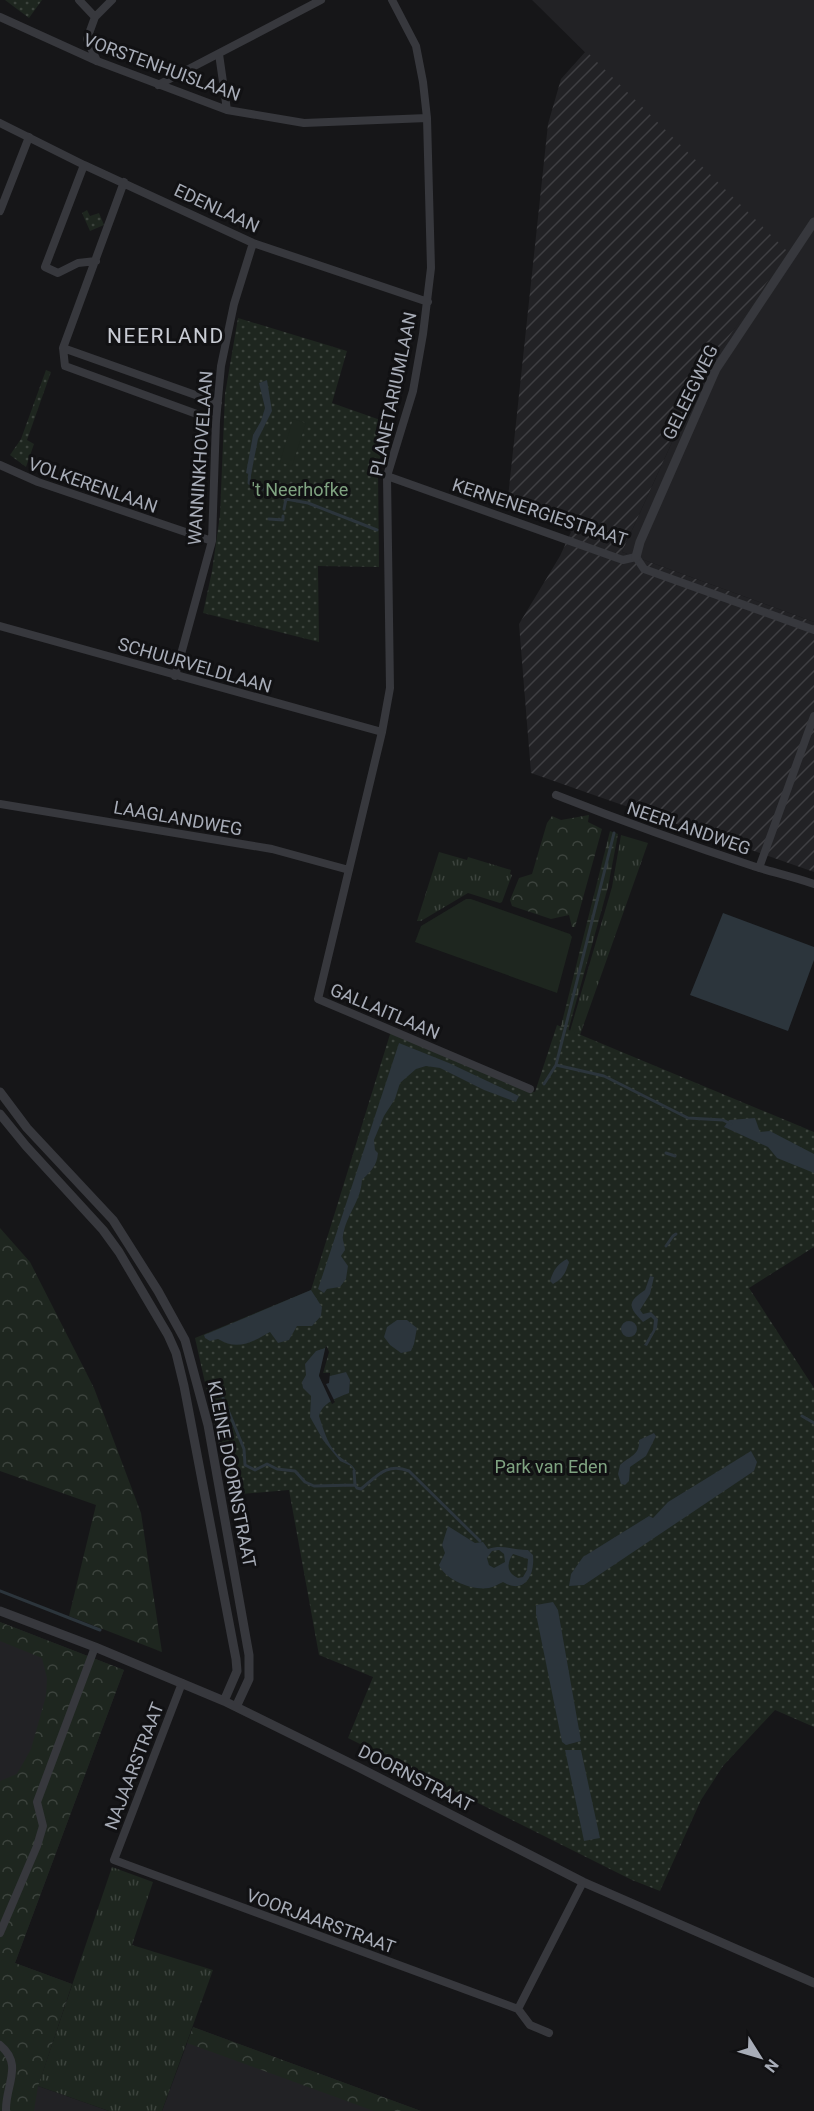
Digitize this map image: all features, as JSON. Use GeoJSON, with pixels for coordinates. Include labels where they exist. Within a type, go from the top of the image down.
{"type":"FeatureCollection","features":[{"type":"Feature","properties":{"kind":"street"},"geometry":{"type":"LineString","coordinates":[[79,0],[95,17]]}},
{"type":"Feature","properties":{"kind":"street"},"geometry":{"type":"LineString","coordinates":[[97,61],[87,39],[95,17],[112,0]]}},
{"type":"Feature","properties":{"kind":"street"},"geometry":{"type":"LineString","coordinates":[[158,85],[321,0]]}},
{"type":"Feature","properties":{"kind":"street","name":"PLANETARIUMLAAN"},"geometry":{"type":"LineString","coordinates":[[349,870],[390,688],[387,476],[413,391],[428,302],[431,268],[427,118],[423,82],[416,46],[392,0]]}},
{"type":"Feature","properties":{"kind":"street","name":"VORSTENHUISLAAN"},"geometry":{"type":"LineString","coordinates":[[0,17],[97,61],[227,110],[304,123],[427,118]]}},
{"type":"Feature","properties":{"kind":"street"},"geometry":{"type":"LineString","coordinates":[[219,54],[227,110]]}},
{"type":"Feature","properties":{"kind":"street","name":"EDENLAAN"},"geometry":{"type":"LineString","coordinates":[[0,123],[84,165],[253,243],[428,302]]}},
{"type":"Feature","properties":{"kind":"street"},"geometry":{"type":"LineString","coordinates":[[0,211],[29,137]]}},
{"type":"Feature","properties":{"kind":"street"},"geometry":{"type":"LineString","coordinates":[[84,165],[45,267],[58,273],[78,263],[96,261]]}},
{"type":"Feature","properties":{"kind":"street"},"geometry":{"type":"LineString","coordinates":[[124,182],[63,348],[65,366],[216,421]]}},
{"type":"Feature","properties":{"kind":"street","name":"GELEEGWEG"},"geometry":{"type":"LineString","coordinates":[[636,557],[640,542],[716,369],[814,222]]}},
{"type":"Feature","properties":{"kind":"street","name":"WANNINKHOVELAAN"},"geometry":{"type":"LineString","coordinates":[[175,676],[212,542],[216,421],[223,356],[234,304],[253,243]]}},
{"type":"Feature","properties":{"kind":"street"},"geometry":{"type":"LineString","coordinates":[[63,348],[218,403]]}},
{"type":"Feature","properties":{"kind":"street","name":"VOLKERENLAAN"},"geometry":{"type":"LineString","coordinates":[[0,465],[38,482],[212,542]]}},
{"type":"Feature","properties":{"kind":"street","name":"KERNENERGIESTRAAT"},"geometry":{"type":"LineString","coordinates":[[387,476],[623,560],[636,557],[644,569],[814,630]]}},
{"type":"Feature","properties":{"kind":"street","name":"SCHUURVELDLAAN"},"geometry":{"type":"LineString","coordinates":[[0,626],[381,732]]}},
{"type":"Feature","properties":{"kind":"street"},"geometry":{"type":"LineString","coordinates":[[759,868],[814,716]]}},
{"type":"Feature","properties":{"kind":"street","name":"NEERLANDWEG"},"geometry":{"type":"LineString","coordinates":[[556,795],[759,868],[787,874],[814,884]]}},
{"type":"Feature","properties":{"kind":"street","name":"LAAGLANDWEG"},"geometry":{"type":"LineString","coordinates":[[0,804],[272,849],[349,870]]}},
{"type":"Feature","properties":{"kind":"street","name":"GALLAITLAAN"},"geometry":{"type":"LineString","coordinates":[[349,870],[318,999],[530,1089]]}},
{"type":"Feature","properties":{"kind":"street","name":"KLEINE DOORNSTRAAT"},"geometry":{"type":"LineString","coordinates":[[0,1092],[27,1128],[113,1220],[158,1291],[185,1340],[208,1425],[249,1655],[249,1679],[236,1707]]}},
{"type":"Feature","properties":{"kind":"street","name":"KLEINE DOORNSTRAAT"},"geometry":{"type":"LineString","coordinates":[[0,1114],[108,1237],[154,1310],[176,1353],[236,1659],[237,1671],[224,1701]]}},
{"type":"Feature","properties":{"kind":"street","name":"DOORNSTRAAT"},"geometry":{"type":"LineString","coordinates":[[0,1611],[224,1701],[583,1882],[814,1983]]}},
{"type":"Feature","properties":{"kind":"street"},"geometry":{"type":"LineString","coordinates":[[0,1933],[37,1846],[43,1827],[37,1802],[94,1647]]}},
{"type":"Feature","properties":{"kind":"street","name":"NAJAARSTRAAT"},"geometry":{"type":"LineString","coordinates":[[114,1860],[182,1683]]}},
{"type":"Feature","properties":{"kind":"street","name":"VOORJAARSTRAAT"},"geometry":{"type":"LineString","coordinates":[[114,1860],[518,2009],[530,2025],[549,2033]]}},
{"type":"Feature","properties":{"kind":"street"},"geometry":{"type":"LineString","coordinates":[[518,2009],[583,1882]]}},
{"type":"Feature","properties":{"kind":"street"},"geometry":{"type":"LineString","coordinates":[[0,2045],[10,2054],[13,2069],[6,2100],[6,2111]]}},
{"type":"Feature","properties":{"kind":"shaded area"},"geometry":{"type":"Polygon","coordinates":[[[532,0],[814,0],[814,622],[622,552],[703,374],[787,252],[532,0]]]}},
{"type":"Feature","properties":{"kind":"shaded area"},"geometry":{"type":"Polygon","coordinates":[[[586,51],[788,252],[703,374],[622,552],[814,622],[814,872],[531,773],[519,624],[560,556],[571,532],[507,507],[548,124],[561,79],[586,51]]]}},
{"type":"Feature","properties":{"kind":"shaded area"},"geometry":{"type":"Polygon","coordinates":[[[267,380],[272,411],[258,439],[251,475],[246,473],[253,435],[265,408],[259,383],[267,380]]]}},
{"type":"Feature","properties":{"kind":"shaded area"},"geometry":{"type":"Polygon","coordinates":[[[723,913],[814,947],[814,960],[788,1031],[690,995],[723,913]]]}},
{"type":"Feature","properties":{"kind":"shaded area"},"geometry":{"type":"Polygon","coordinates":[[[399,1043],[449,1063],[519,1096],[516,1102],[484,1090],[440,1068],[426,1066],[416,1069],[400,1083],[395,1099],[384,1116],[374,1140],[375,1150],[378,1153],[375,1165],[362,1180],[359,1195],[345,1228],[343,1238],[345,1250],[341,1256],[348,1266],[346,1279],[340,1287],[327,1289],[324,1293],[318,1289],[399,1043]]]}},
{"type":"Feature","properties":{"kind":"shaded area"},"geometry":{"type":"Polygon","coordinates":[[[755,1118],[760,1132],[770,1131],[814,1154],[814,1173],[777,1158],[768,1147],[724,1127],[729,1120],[755,1118]]]}},
{"type":"Feature","properties":{"kind":"shaded area"},"geometry":{"type":"Polygon","coordinates":[[[567,1259],[569,1262],[565,1272],[553,1284],[550,1281],[554,1271],[567,1259]]]}},
{"type":"Feature","properties":{"kind":"shaded area"},"geometry":{"type":"Polygon","coordinates":[[[650,1276],[654,1277],[650,1294],[640,1310],[643,1314],[651,1312],[658,1319],[657,1328],[647,1346],[644,1345],[653,1330],[654,1320],[651,1317],[643,1322],[634,1312],[632,1305],[635,1298],[645,1290],[650,1276]]]}},
{"type":"Feature","properties":{"kind":"shaded area"},"geometry":{"type":"Polygon","coordinates":[[[311,1290],[322,1307],[321,1316],[312,1326],[297,1326],[289,1340],[278,1343],[270,1332],[251,1342],[238,1345],[225,1343],[218,1339],[210,1341],[205,1338],[204,1335],[311,1290]]]}},
{"type":"Feature","properties":{"kind":"shaded area"},"geometry":{"type":"Polygon","coordinates":[[[397,1320],[407,1320],[417,1328],[411,1351],[401,1353],[384,1337],[387,1327],[397,1320]]]}},
{"type":"Feature","properties":{"kind":"shaded area"},"geometry":{"type":"Polygon","coordinates":[[[629,1321],[635,1323],[637,1329],[635,1335],[629,1337],[623,1335],[621,1329],[623,1323],[629,1321]]]}},
{"type":"Feature","properties":{"kind":"shaded area"},"geometry":{"type":"Polygon","coordinates":[[[325,1348],[326,1352],[319,1376],[346,1372],[350,1380],[349,1393],[327,1404],[319,1416],[332,1448],[356,1471],[340,1461],[323,1440],[310,1417],[311,1396],[303,1388],[302,1382],[306,1375],[305,1364],[316,1351],[325,1348]]]}},
{"type":"Feature","properties":{"kind":"shaded area"},"geometry":{"type":"Polygon","coordinates":[[[654,1433],[656,1436],[646,1456],[630,1467],[629,1481],[625,1485],[621,1484],[618,1474],[620,1465],[634,1455],[638,1449],[639,1440],[654,1433]]]}},
{"type":"Feature","properties":{"kind":"shaded area"},"geometry":{"type":"Polygon","coordinates":[[[751,1451],[757,1462],[754,1471],[584,1585],[569,1586],[571,1574],[583,1557],[649,1516],[653,1518],[668,1502],[751,1451]]]}},
{"type":"Feature","properties":{"kind":"shaded area"},"geometry":{"type":"Polygon","coordinates":[[[448,1526],[475,1543],[483,1542],[488,1549],[503,1547],[528,1550],[533,1555],[530,1576],[527,1581],[517,1586],[503,1582],[489,1588],[468,1586],[453,1580],[442,1570],[439,1565],[445,1553],[442,1545],[448,1526]],[[499,1550],[492,1551],[487,1558],[489,1565],[494,1568],[505,1562],[504,1554],[499,1550]],[[513,1554],[509,1561],[510,1571],[518,1578],[523,1577],[527,1570],[528,1559],[513,1554]]]}},
{"type":"Feature","properties":{"kind":"shaded area"},"geometry":{"type":"Polygon","coordinates":[[[553,1602],[558,1610],[581,1741],[566,1745],[562,1742],[536,1614],[536,1605],[553,1602]]]}},
{"type":"Feature","properties":{"kind":"shaded area"},"geometry":{"type":"Polygon","coordinates":[[[0,1622],[124,1670],[15,1963],[72,1984],[38,2086],[109,2111],[0,2111],[0,1622]]]}},
{"type":"Feature","properties":{"kind":"shaded area"},"geometry":{"type":"Polygon","coordinates":[[[565,1750],[581,1750],[600,1838],[584,1841],[565,1750]]]}},
{"type":"Feature","properties":{"kind":"shaded area"},"geometry":{"type":"Polygon","coordinates":[[[193,2027],[421,2111],[162,2111],[193,2027]]]}},
{"type":"Feature","properties":{"kind":"green space"},"geometry":{"type":"Polygon","coordinates":[[[5,0],[42,0],[29,18],[5,0]]]}},
{"type":"Feature","properties":{"kind":"green space"},"geometry":{"type":"Polygon","coordinates":[[[87,210],[90,216],[99,213],[104,225],[90,231],[82,213],[87,210]]]}},
{"type":"Feature","properties":{"kind":"green space","name":"'t Neerhofke"},"geometry":{"type":"Polygon","coordinates":[[[238,318],[347,351],[332,403],[389,423],[378,465],[379,567],[318,566],[319,642],[203,613],[220,515],[225,394],[238,318]]]}},
{"type":"Feature","properties":{"kind":"green space"},"geometry":{"type":"Polygon","coordinates":[[[46,370],[51,372],[27,440],[34,444],[26,467],[10,455],[21,439],[46,370]]]}},
{"type":"Feature","properties":{"kind":"green space"},"geometry":{"type":"Polygon","coordinates":[[[293,419],[306,423],[292,466],[280,462],[293,419]]]}},
{"type":"Feature","properties":{"kind":"green space"},"geometry":{"type":"Polygon","coordinates":[[[589,815],[588,822],[602,829],[575,927],[572,927],[569,915],[551,919],[512,906],[510,900],[519,878],[532,874],[547,823],[552,816],[561,820],[589,815]]]}},
{"type":"Feature","properties":{"kind":"green space"},"geometry":{"type":"Polygon","coordinates":[[[610,831],[618,834],[608,887],[565,1042],[560,1030],[610,831]]]}},
{"type":"Feature","properties":{"kind":"green space"},"geometry":{"type":"Polygon","coordinates":[[[621,835],[648,843],[580,1035],[570,1031],[612,887],[621,835]]]}},
{"type":"Feature","properties":{"kind":"green space"},"geometry":{"type":"Polygon","coordinates":[[[439,852],[467,860],[468,857],[511,870],[512,875],[502,902],[468,893],[421,921],[417,921],[439,852]]]}},
{"type":"Feature","properties":{"kind":"green space"},"geometry":{"type":"Polygon","coordinates":[[[466,899],[570,934],[572,937],[557,993],[415,942],[421,926],[466,899]]]}},
{"type":"Feature","properties":{"kind":"green space","name":"Park van Eden"},"geometry":{"type":"Polygon","coordinates":[[[557,1025],[814,1132],[814,1247],[749,1288],[814,1388],[814,1727],[775,1710],[723,1766],[701,1800],[660,1891],[632,1880],[348,1738],[373,1677],[319,1655],[289,1490],[230,1495],[195,1338],[311,1290],[391,1031],[535,1092],[557,1025]]]}},
{"type":"Feature","properties":{"kind":"green space"},"geometry":{"type":"Polygon","coordinates":[[[0,1228],[30,1262],[94,1388],[141,1513],[162,1652],[69,1616],[96,1505],[0,1471],[0,1228]]]}},
{"type":"Feature","properties":{"kind":"green space"},"geometry":{"type":"Polygon","coordinates":[[[0,1622],[124,1670],[15,1963],[72,1984],[38,2086],[34,2111],[0,2111],[0,1781],[17,1774],[31,1749],[46,1696],[47,1678],[42,1658],[0,1641],[0,1622]]]}},
{"type":"Feature","properties":{"kind":"green space"},"geometry":{"type":"Polygon","coordinates":[[[112,1867],[153,1882],[132,1945],[213,1970],[162,2111],[109,2111],[38,2086],[112,1867]]]}},
{"type":"Feature","properties":{"kind":"green space"},"geometry":{"type":"Polygon","coordinates":[[[193,2027],[421,2111],[374,2111],[187,2043],[193,2027]]]}},
{"type":"Feature","properties":{"kind":"pier"},"geometry":{"type":"Polygon","coordinates":[[[326,1345],[329,1352],[323,1373],[330,1373],[329,1383],[326,1384],[335,1402],[332,1404],[319,1376],[326,1345]]]}},
{"type":"Feature","properties":{"kind":"waterway"},"geometry":{"type":"LineString","coordinates":[[250,470],[249,483],[286,499],[308,503],[377,530]]}},
{"type":"Feature","properties":{"kind":"waterway"},"geometry":{"type":"LineString","coordinates":[[284,509],[286,499]]}},
{"type":"Feature","properties":{"kind":"waterway"},"geometry":{"type":"LineString","coordinates":[[269,519],[283,520],[283,516]]}},
{"type":"Feature","properties":{"kind":"waterway"},"geometry":{"type":"LineString","coordinates":[[544,1084],[556,1065],[614,833]]}},
{"type":"Feature","properties":{"kind":"waterway"},"geometry":{"type":"LineString","coordinates":[[556,1065],[604,1076],[688,1118],[723,1120],[731,1124]]}},
{"type":"Feature","properties":{"kind":"waterway"},"geometry":{"type":"LineString","coordinates":[[666,1153],[675,1156]]}},
{"type":"Feature","properties":{"kind":"waterway"},"geometry":{"type":"LineString","coordinates":[[666,1246],[676,1234]]}},
{"type":"Feature","properties":{"kind":"waterway"},"geometry":{"type":"LineString","coordinates":[[223,1398],[244,1449],[245,1465],[255,1470],[267,1464],[277,1469],[295,1471],[305,1482],[314,1486],[355,1485]]}},
{"type":"Feature","properties":{"kind":"waterway"},"geometry":{"type":"LineString","coordinates":[[802,1416],[814,1423]]}},
{"type":"Feature","properties":{"kind":"waterway"},"geometry":{"type":"LineString","coordinates":[[354,1471],[355,1485],[361,1489],[388,1469],[409,1471],[480,1541]]}},
{"type":"Feature","properties":{"kind":"waterway"},"geometry":{"type":"LineString","coordinates":[[0,1591],[100,1630]]}},
{"type":"Feature","properties":{"kind":"district","name":"NEERLAND"},"geometry":{"type":"Point","coordinates":[166,336]}}]}
